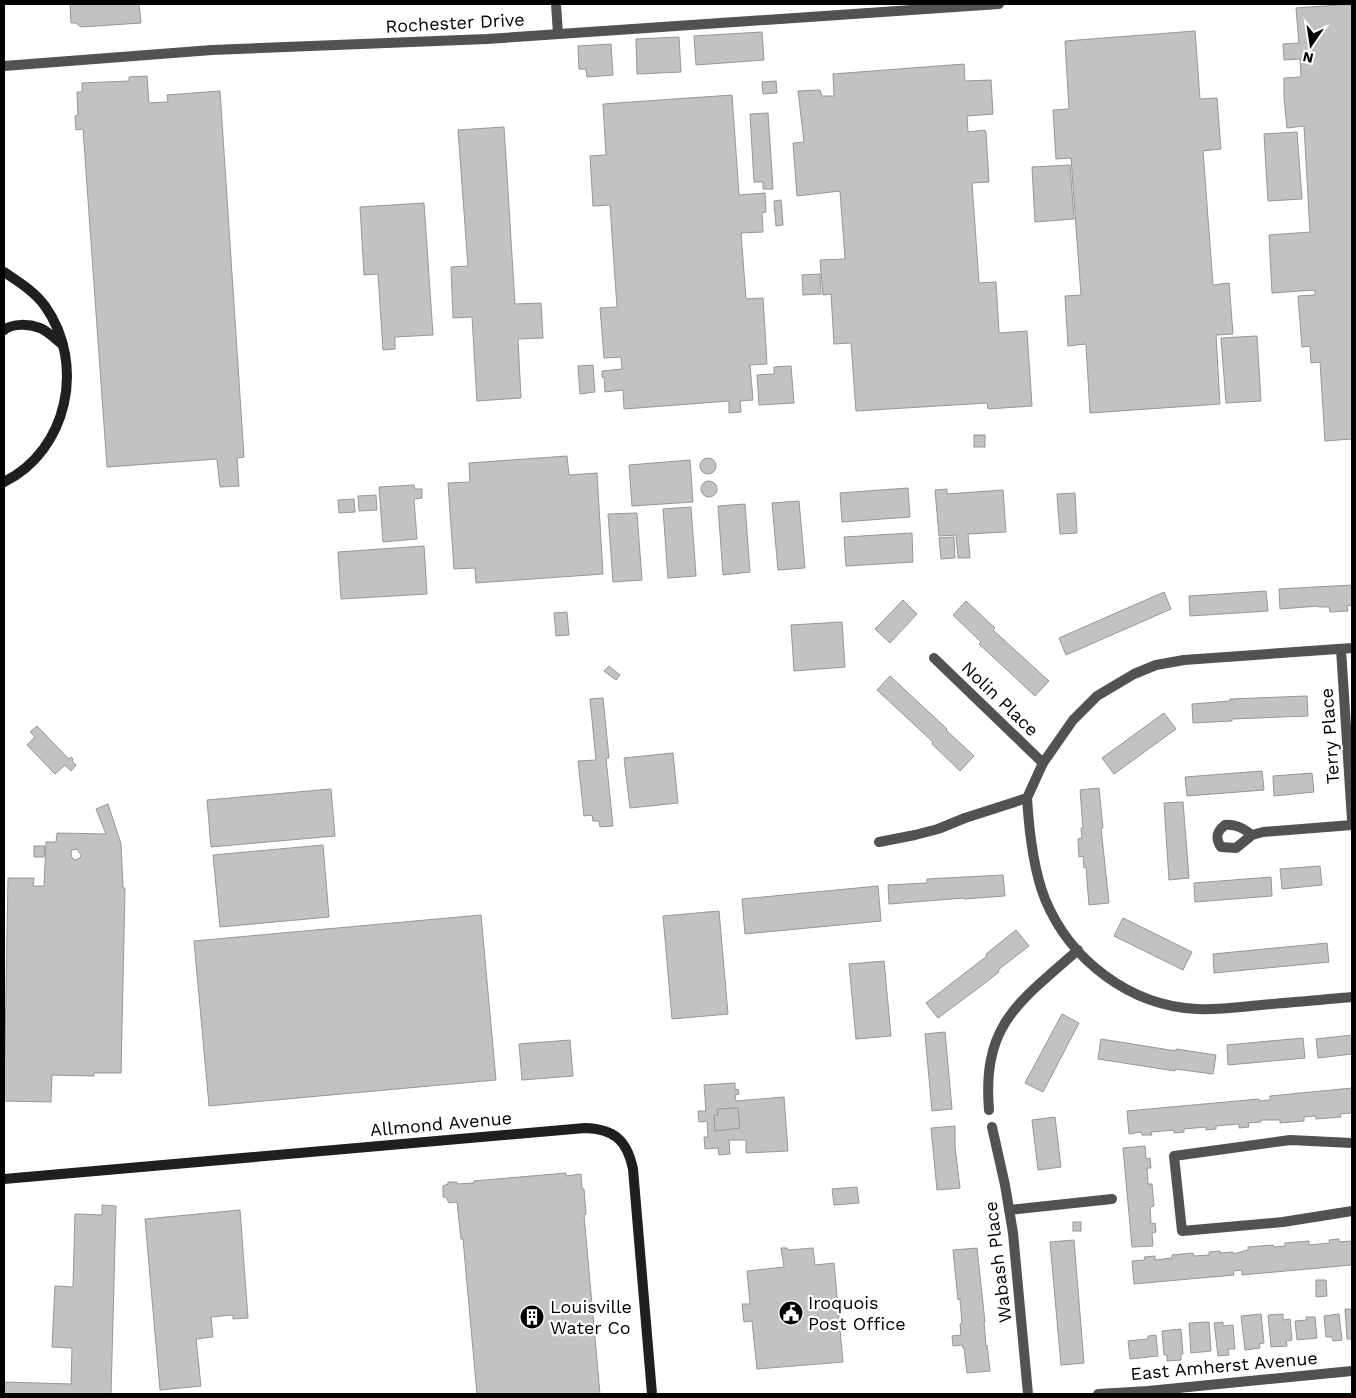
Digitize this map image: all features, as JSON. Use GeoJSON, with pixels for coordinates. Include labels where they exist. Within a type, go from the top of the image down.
{"type":"FeatureCollection","features":[{"type":"Feature","properties":{"kind":"street"},"geometry":{"type":"LineString","coordinates":[[556,4],[558,34]]}},
{"type":"Feature","properties":{"kind":"street","name":"Rochester Drive"},"geometry":{"type":"LineString","coordinates":[[4,66],[212,50],[414,43],[998,4]]}},
{"type":"Feature","properties":{"kind":"street"},"geometry":{"type":"LineString","coordinates":[[4,272],[22,283],[45,307],[57,328],[63,345],[68,378],[66,396],[54,433],[27,466],[4,482]]}},
{"type":"Feature","properties":{"kind":"street"},"geometry":{"type":"LineString","coordinates":[[4,330],[23,325],[41,328],[63,345]]}},
{"type":"Feature","properties":{"kind":"street"},"geometry":{"type":"LineString","coordinates":[[1352,648],[1184,660],[1156,665],[1134,674],[1097,696],[1073,720],[1043,763],[1026,798],[1029,832],[1045,899],[1064,934],[1092,965],[1109,980],[1122,988],[1166,1005],[1195,1009],[1352,997]]}},
{"type":"Feature","properties":{"kind":"street","name":"Terry Place"},"geometry":{"type":"LineString","coordinates":[[1340,649],[1352,820]]}},
{"type":"Feature","properties":{"kind":"street","name":"Nolin Place"},"geometry":{"type":"LineString","coordinates":[[934,658],[1043,763]]}},
{"type":"Feature","properties":{"kind":"street"},"geometry":{"type":"LineString","coordinates":[[879,842],[930,831],[1026,798]]}},
{"type":"Feature","properties":{"kind":"street"},"geometry":{"type":"LineString","coordinates":[[1252,835],[1263,832],[1352,826]]}},
{"type":"Feature","properties":{"kind":"street"},"geometry":{"type":"LineString","coordinates":[[989,1110],[988,1074],[994,1047],[1002,1028],[1010,1014],[1024,997],[1078,950]]}},
{"type":"Feature","properties":{"kind":"street","name":"Wabash Place"},"geometry":{"type":"LineString","coordinates":[[992,1126],[1013,1233],[1028,1394]]}},
{"type":"Feature","properties":{"kind":"street","name":"Allmond Avenue"},"geometry":{"type":"LineString","coordinates":[[4,1180],[585,1128],[606,1130],[624,1144],[633,1169],[652,1394]]}},
{"type":"Feature","properties":{"kind":"street"},"geometry":{"type":"LineString","coordinates":[[1352,1142],[1290,1140],[1174,1156],[1182,1231],[1283,1222],[1352,1211]]}},
{"type":"Feature","properties":{"kind":"street"},"geometry":{"type":"LineString","coordinates":[[1009,1210],[1112,1200]]}},
{"type":"Feature","properties":{"kind":"street","name":"East Amherst Avenue"},"geometry":{"type":"LineString","coordinates":[[1098,1394],[1148,1391],[1352,1371]]}},
{"type":"Feature","properties":{"kind":"building"},"geometry":{"type":"Polygon","coordinates":[[[139,4],[141,23],[81,27],[76,23],[71,23],[70,5],[139,4]]]}},
{"type":"Feature","properties":{"kind":"building"},"geometry":{"type":"Polygon","coordinates":[[[1352,4],[1352,439],[1325,441],[1320,362],[1311,363],[1310,346],[1302,347],[1298,296],[1315,295],[1315,290],[1272,293],[1269,235],[1310,232],[1304,126],[1287,128],[1284,98],[1284,78],[1301,77],[1300,59],[1284,60],[1283,44],[1299,43],[1296,8],[1352,4]]]}},
{"type":"Feature","properties":{"kind":"building"},"geometry":{"type":"Polygon","coordinates":[[[1195,31],[1200,99],[1217,98],[1221,149],[1203,151],[1213,285],[1229,283],[1233,334],[1216,335],[1220,404],[1090,413],[1086,344],[1068,346],[1065,296],[1081,295],[1071,158],[1056,159],[1053,110],[1069,109],[1065,41],[1195,31]]]}},
{"type":"Feature","properties":{"kind":"building"},"geometry":{"type":"Polygon","coordinates":[[[762,32],[764,60],[696,65],[694,36],[762,32]]]}},
{"type":"Feature","properties":{"kind":"building"},"geometry":{"type":"Polygon","coordinates":[[[679,37],[681,72],[637,74],[636,39],[679,37]]]}},
{"type":"Feature","properties":{"kind":"building"},"geometry":{"type":"Polygon","coordinates":[[[611,44],[613,75],[587,77],[586,69],[579,69],[578,46],[611,44]]]}},
{"type":"Feature","properties":{"kind":"building"},"geometry":{"type":"Polygon","coordinates":[[[964,64],[965,81],[991,80],[993,114],[967,116],[968,132],[985,130],[986,133],[989,182],[972,183],[979,283],[996,282],[999,333],[1027,331],[1032,406],[988,409],[987,403],[856,411],[851,343],[834,344],[831,294],[823,295],[820,260],[845,259],[840,191],[797,196],[793,143],[804,142],[798,91],[820,90],[822,96],[834,96],[833,74],[964,64]]]}},
{"type":"Feature","properties":{"kind":"building"},"geometry":{"type":"Polygon","coordinates":[[[147,76],[149,103],[168,102],[167,95],[220,91],[244,457],[237,458],[239,486],[220,487],[217,459],[107,467],[83,129],[76,130],[75,116],[78,115],[77,92],[82,92],[82,83],[129,81],[129,77],[147,76]]]}},
{"type":"Feature","properties":{"kind":"building"},"geometry":{"type":"Polygon","coordinates":[[[776,81],[777,93],[763,94],[762,82],[776,81]]]}},
{"type":"Feature","properties":{"kind":"building"},"geometry":{"type":"Polygon","coordinates":[[[732,95],[739,195],[765,193],[766,212],[762,213],[763,232],[741,233],[746,299],[763,298],[767,364],[750,365],[753,400],[740,401],[741,412],[729,413],[729,401],[624,409],[623,390],[605,392],[604,377],[602,377],[602,371],[622,369],[621,357],[604,358],[600,308],[617,307],[610,205],[593,206],[590,156],[606,155],[603,104],[732,95]]]}},
{"type":"Feature","properties":{"kind":"building"},"geometry":{"type":"Polygon","coordinates":[[[768,113],[773,189],[763,189],[763,182],[754,182],[750,114],[768,113]]]}},
{"type":"Feature","properties":{"kind":"building"},"geometry":{"type":"Polygon","coordinates":[[[504,127],[515,304],[541,303],[543,338],[518,339],[521,398],[477,401],[472,317],[453,318],[451,267],[468,266],[458,130],[504,127]]]}},
{"type":"Feature","properties":{"kind":"building"},"geometry":{"type":"Polygon","coordinates":[[[1297,132],[1302,199],[1268,201],[1264,134],[1297,132]]]}},
{"type":"Feature","properties":{"kind":"building"},"geometry":{"type":"Polygon","coordinates":[[[1070,165],[1074,219],[1035,222],[1032,167],[1070,165]]]}},
{"type":"Feature","properties":{"kind":"building"},"geometry":{"type":"Polygon","coordinates":[[[781,200],[783,225],[776,226],[774,201],[781,200]]]}},
{"type":"Feature","properties":{"kind":"building"},"geometry":{"type":"Polygon","coordinates":[[[424,203],[433,335],[395,337],[395,349],[383,350],[378,274],[364,275],[360,207],[424,203]]]}},
{"type":"Feature","properties":{"kind":"building"},"geometry":{"type":"Polygon","coordinates":[[[820,274],[821,294],[803,295],[802,275],[820,274]]]}},
{"type":"Feature","properties":{"kind":"building"},"geometry":{"type":"Polygon","coordinates":[[[1257,336],[1261,401],[1226,403],[1221,338],[1257,336]]]}},
{"type":"Feature","properties":{"kind":"building"},"geometry":{"type":"Polygon","coordinates":[[[593,365],[595,392],[580,394],[578,366],[593,365]]]}},
{"type":"Feature","properties":{"kind":"building"},"geometry":{"type":"Polygon","coordinates":[[[791,366],[794,403],[759,405],[757,375],[774,374],[774,367],[791,366]]]}},
{"type":"Feature","properties":{"kind":"building"},"geometry":{"type":"Polygon","coordinates":[[[974,435],[985,435],[985,447],[974,447],[974,435]]]}},
{"type":"Feature","properties":{"kind":"building"},"geometry":{"type":"Polygon","coordinates":[[[567,456],[569,475],[597,473],[603,574],[476,583],[475,568],[454,569],[448,483],[470,482],[469,463],[567,456]]]}},
{"type":"Feature","properties":{"kind":"building"},"geometry":{"type":"Polygon","coordinates":[[[705,458],[711,458],[716,463],[714,472],[705,474],[700,469],[700,463],[705,458]]]}},
{"type":"Feature","properties":{"kind":"building"},"geometry":{"type":"Polygon","coordinates":[[[690,460],[693,502],[632,506],[629,465],[690,460]]]}},
{"type":"Feature","properties":{"kind":"building"},"geometry":{"type":"Polygon","coordinates":[[[706,481],[712,481],[717,486],[715,495],[706,497],[701,492],[701,486],[706,481]]]}},
{"type":"Feature","properties":{"kind":"building"},"geometry":{"type":"Polygon","coordinates":[[[414,485],[415,489],[422,489],[422,498],[414,499],[417,539],[383,542],[379,487],[414,485]]]}},
{"type":"Feature","properties":{"kind":"building"},"geometry":{"type":"Polygon","coordinates":[[[908,488],[910,517],[842,522],[840,493],[908,488]]]}},
{"type":"Feature","properties":{"kind":"building"},"geometry":{"type":"Polygon","coordinates":[[[947,489],[947,494],[1003,490],[1006,532],[968,534],[970,558],[958,558],[956,535],[939,536],[935,490],[947,489]]]}},
{"type":"Feature","properties":{"kind":"building"},"geometry":{"type":"Polygon","coordinates":[[[1075,493],[1077,533],[1060,534],[1057,494],[1075,493]]]}},
{"type":"Feature","properties":{"kind":"building"},"geometry":{"type":"Polygon","coordinates":[[[376,495],[377,510],[359,511],[358,496],[376,495]]]}},
{"type":"Feature","properties":{"kind":"building"},"geometry":{"type":"Polygon","coordinates":[[[354,499],[355,512],[339,513],[338,500],[354,499]]]}},
{"type":"Feature","properties":{"kind":"building"},"geometry":{"type":"Polygon","coordinates":[[[799,501],[805,568],[778,570],[772,503],[799,501]]]}},
{"type":"Feature","properties":{"kind":"building"},"geometry":{"type":"Polygon","coordinates":[[[745,504],[750,572],[723,575],[718,506],[745,504]]]}},
{"type":"Feature","properties":{"kind":"building"},"geometry":{"type":"Polygon","coordinates":[[[691,507],[696,576],[668,578],[663,509],[691,507]]]}},
{"type":"Feature","properties":{"kind":"building"},"geometry":{"type":"Polygon","coordinates":[[[637,513],[642,580],[613,582],[608,514],[637,513]]]}},
{"type":"Feature","properties":{"kind":"building"},"geometry":{"type":"Polygon","coordinates":[[[912,533],[913,562],[846,566],[844,537],[912,533]]]}},
{"type":"Feature","properties":{"kind":"building"},"geometry":{"type":"Polygon","coordinates":[[[954,537],[955,558],[941,559],[939,538],[954,537]]]}},
{"type":"Feature","properties":{"kind":"building"},"geometry":{"type":"Polygon","coordinates":[[[424,546],[427,594],[341,599],[338,552],[424,546]]]}},
{"type":"Feature","properties":{"kind":"building"},"geometry":{"type":"Polygon","coordinates":[[[1352,585],[1352,605],[1347,606],[1348,611],[1330,612],[1329,607],[1318,606],[1280,609],[1279,589],[1352,585]]]}},
{"type":"Feature","properties":{"kind":"building"},"geometry":{"type":"Polygon","coordinates":[[[1266,591],[1268,611],[1190,616],[1189,596],[1266,591]]]}},
{"type":"Feature","properties":{"kind":"building"},"geometry":{"type":"Polygon","coordinates":[[[1164,592],[1171,609],[1066,655],[1059,638],[1164,592]]]}},
{"type":"Feature","properties":{"kind":"building"},"geometry":{"type":"Polygon","coordinates":[[[903,600],[917,614],[890,643],[875,629],[903,600]]]}},
{"type":"Feature","properties":{"kind":"building"},"geometry":{"type":"Polygon","coordinates":[[[966,601],[995,628],[993,630],[1049,681],[1035,696],[979,644],[981,642],[953,615],[966,601]]]}},
{"type":"Feature","properties":{"kind":"building"},"geometry":{"type":"Polygon","coordinates":[[[567,612],[569,635],[556,636],[554,613],[567,612]]]}},
{"type":"Feature","properties":{"kind":"building"},"geometry":{"type":"Polygon","coordinates":[[[842,622],[845,667],[794,671],[791,625],[842,622]]]}},
{"type":"Feature","properties":{"kind":"building"},"geometry":{"type":"Polygon","coordinates":[[[609,666],[620,675],[616,680],[604,671],[609,666]]]}},
{"type":"Feature","properties":{"kind":"building"},"geometry":{"type":"Polygon","coordinates":[[[890,676],[974,756],[960,771],[932,744],[933,742],[877,690],[890,676]]]}},
{"type":"Feature","properties":{"kind":"building"},"geometry":{"type":"Polygon","coordinates":[[[1307,696],[1308,716],[1232,719],[1232,721],[1193,723],[1192,704],[1230,701],[1230,699],[1307,696]]]}},
{"type":"Feature","properties":{"kind":"building"},"geometry":{"type":"Polygon","coordinates":[[[603,698],[609,758],[606,758],[613,826],[600,827],[599,821],[593,821],[592,815],[584,816],[578,761],[596,760],[590,699],[603,698]]]}},
{"type":"Feature","properties":{"kind":"building"},"geometry":{"type":"Polygon","coordinates":[[[1164,713],[1176,729],[1114,774],[1102,758],[1164,713]]]}},
{"type":"Feature","properties":{"kind":"building"},"geometry":{"type":"Polygon","coordinates":[[[37,726],[69,759],[71,757],[73,759],[72,761],[76,765],[71,771],[65,765],[55,774],[27,745],[35,737],[30,732],[37,726]]]}},
{"type":"Feature","properties":{"kind":"building"},"geometry":{"type":"Polygon","coordinates":[[[673,753],[678,803],[630,808],[624,758],[673,753]]]}},
{"type":"Feature","properties":{"kind":"building"},"geometry":{"type":"Polygon","coordinates":[[[1262,771],[1264,790],[1187,796],[1185,777],[1262,771]]]}},
{"type":"Feature","properties":{"kind":"building"},"geometry":{"type":"Polygon","coordinates":[[[1312,773],[1314,792],[1274,796],[1273,776],[1312,773]]]}},
{"type":"Feature","properties":{"kind":"building"},"geometry":{"type":"Polygon","coordinates":[[[1099,788],[1109,903],[1089,905],[1086,867],[1084,868],[1083,856],[1079,857],[1078,839],[1082,838],[1081,828],[1083,828],[1080,790],[1099,788]]]}},
{"type":"Feature","properties":{"kind":"building"},"geometry":{"type":"Polygon","coordinates":[[[331,789],[335,836],[211,847],[207,800],[331,789]]]}},
{"type":"Feature","properties":{"kind":"building"},"geometry":{"type":"Polygon","coordinates":[[[1183,802],[1189,878],[1169,880],[1164,803],[1183,802]]]}},
{"type":"Feature","properties":{"kind":"building"},"geometry":{"type":"Polygon","coordinates":[[[108,804],[121,844],[123,888],[125,888],[121,1073],[94,1073],[94,1076],[52,1075],[51,1102],[4,1101],[8,878],[34,878],[33,886],[44,886],[46,842],[56,842],[57,833],[106,834],[96,809],[108,804]],[[77,849],[72,850],[72,858],[75,860],[80,858],[81,855],[77,849]]]}},
{"type":"Feature","properties":{"kind":"building"},"geometry":{"type":"Polygon","coordinates":[[[323,845],[329,917],[220,927],[213,855],[323,845]]]}},
{"type":"Feature","properties":{"kind":"building"},"geometry":{"type":"Polygon","coordinates":[[[34,846],[45,846],[44,857],[34,857],[34,846]]]}},
{"type":"Feature","properties":{"kind":"building"},"geometry":{"type":"Polygon","coordinates":[[[1320,866],[1322,885],[1282,889],[1280,869],[1320,866]]]}},
{"type":"Feature","properties":{"kind":"building"},"geometry":{"type":"Polygon","coordinates":[[[1003,875],[1005,896],[889,904],[888,885],[927,883],[927,879],[1003,875]]]}},
{"type":"Feature","properties":{"kind":"building"},"geometry":{"type":"Polygon","coordinates":[[[1271,877],[1272,896],[1195,902],[1194,883],[1271,877]]]}},
{"type":"Feature","properties":{"kind":"building"},"geometry":{"type":"Polygon","coordinates":[[[878,886],[881,921],[745,934],[742,899],[878,886]]]}},
{"type":"Feature","properties":{"kind":"building"},"geometry":{"type":"Polygon","coordinates":[[[719,911],[728,1014],[672,1019],[663,916],[719,911]]]}},
{"type":"Feature","properties":{"kind":"building"},"geometry":{"type":"Polygon","coordinates":[[[481,915],[496,1080],[209,1106],[194,941],[481,915]]]}},
{"type":"Feature","properties":{"kind":"building"},"geometry":{"type":"Polygon","coordinates":[[[1123,918],[1192,952],[1183,970],[1114,936],[1123,918]]]}},
{"type":"Feature","properties":{"kind":"building"},"geometry":{"type":"Polygon","coordinates":[[[1016,930],[1029,946],[998,970],[999,972],[938,1018],[926,1003],[987,956],[986,954],[1016,930]]]}},
{"type":"Feature","properties":{"kind":"building"},"geometry":{"type":"Polygon","coordinates":[[[1327,943],[1329,962],[1214,973],[1213,954],[1327,943]]]}},
{"type":"Feature","properties":{"kind":"building"},"geometry":{"type":"Polygon","coordinates":[[[884,961],[891,1036],[856,1039],[849,964],[884,961]]]}},
{"type":"Feature","properties":{"kind":"building"},"geometry":{"type":"Polygon","coordinates":[[[1062,1014],[1079,1023],[1043,1092],[1025,1083],[1062,1014]]]}},
{"type":"Feature","properties":{"kind":"building"},"geometry":{"type":"Polygon","coordinates":[[[945,1032],[952,1109],[932,1111],[925,1034],[945,1032]]]}},
{"type":"Feature","properties":{"kind":"building"},"geometry":{"type":"Polygon","coordinates":[[[1352,1035],[1352,1054],[1318,1058],[1316,1039],[1352,1035]]]}},
{"type":"Feature","properties":{"kind":"building"},"geometry":{"type":"Polygon","coordinates":[[[1303,1038],[1305,1058],[1228,1065],[1227,1045],[1303,1038]]]}},
{"type":"Feature","properties":{"kind":"building"},"geometry":{"type":"Polygon","coordinates":[[[1101,1039],[1176,1051],[1176,1049],[1216,1055],[1213,1074],[1175,1069],[1175,1071],[1098,1059],[1101,1039]]]}},
{"type":"Feature","properties":{"kind":"building"},"geometry":{"type":"Polygon","coordinates":[[[570,1040],[573,1076],[522,1080],[519,1044],[570,1040]]]}},
{"type":"Feature","properties":{"kind":"building"},"geometry":{"type":"Polygon","coordinates":[[[735,1083],[735,1090],[738,1089],[739,1094],[735,1095],[736,1101],[784,1097],[788,1151],[746,1153],[746,1140],[729,1140],[730,1154],[719,1155],[718,1148],[705,1149],[704,1137],[708,1137],[707,1121],[699,1122],[698,1111],[706,1111],[704,1085],[735,1083]]]}},
{"type":"Feature","properties":{"kind":"building"},"geometry":{"type":"Polygon","coordinates":[[[1352,1088],[1352,1113],[1340,1114],[1341,1117],[1316,1119],[1316,1116],[1304,1117],[1304,1121],[1280,1123],[1280,1120],[1261,1120],[1261,1122],[1248,1123],[1249,1127],[1239,1128],[1239,1124],[1216,1126],[1216,1129],[1206,1130],[1206,1127],[1184,1129],[1184,1132],[1174,1133],[1174,1130],[1151,1132],[1152,1135],[1142,1135],[1141,1132],[1129,1134],[1127,1111],[1259,1099],[1259,1101],[1270,1100],[1270,1096],[1352,1088]]]}},
{"type":"Feature","properties":{"kind":"building"},"geometry":{"type":"Polygon","coordinates":[[[738,1108],[740,1128],[715,1131],[714,1115],[718,1115],[717,1109],[738,1108]]]}},
{"type":"Feature","properties":{"kind":"building"},"geometry":{"type":"Polygon","coordinates":[[[1055,1117],[1061,1167],[1038,1170],[1032,1120],[1055,1117]]]}},
{"type":"Feature","properties":{"kind":"building"},"geometry":{"type":"Polygon","coordinates":[[[955,1126],[955,1147],[960,1188],[937,1190],[931,1128],[955,1126]]]}},
{"type":"Feature","properties":{"kind":"building"},"geometry":{"type":"Polygon","coordinates":[[[1145,1146],[1146,1159],[1150,1158],[1151,1168],[1147,1168],[1148,1184],[1152,1184],[1154,1206],[1150,1207],[1151,1224],[1155,1223],[1156,1232],[1152,1233],[1153,1246],[1132,1247],[1123,1148],[1145,1146]]]}},
{"type":"Feature","properties":{"kind":"building","name":"Louisville Water Co"},"geometry":{"type":"Polygon","coordinates":[[[566,1173],[566,1176],[581,1174],[582,1189],[584,1189],[586,1214],[584,1215],[600,1394],[477,1394],[463,1239],[461,1239],[457,1202],[449,1203],[446,1197],[443,1197],[443,1186],[448,1184],[448,1182],[457,1182],[457,1184],[474,1183],[474,1181],[566,1173]]]}},
{"type":"Feature","properties":{"kind":"building"},"geometry":{"type":"Polygon","coordinates":[[[857,1187],[859,1203],[834,1205],[832,1189],[857,1187]]]}},
{"type":"Feature","properties":{"kind":"building"},"geometry":{"type":"Polygon","coordinates":[[[102,1205],[116,1206],[111,1394],[4,1394],[4,1382],[71,1384],[72,1348],[52,1347],[55,1286],[73,1287],[75,1214],[102,1215],[102,1205]]]}},
{"type":"Feature","properties":{"kind":"building"},"geometry":{"type":"Polygon","coordinates":[[[240,1210],[248,1318],[233,1319],[233,1315],[211,1317],[213,1337],[196,1339],[201,1386],[160,1390],[145,1219],[240,1210]]]}},
{"type":"Feature","properties":{"kind":"building"},"geometry":{"type":"Polygon","coordinates":[[[1073,1222],[1081,1222],[1081,1231],[1073,1231],[1073,1222]]]}},
{"type":"Feature","properties":{"kind":"building"},"geometry":{"type":"Polygon","coordinates":[[[1339,1239],[1339,1242],[1352,1241],[1352,1265],[1242,1275],[1242,1270],[1233,1271],[1234,1275],[1134,1284],[1132,1261],[1145,1260],[1144,1257],[1155,1256],[1155,1260],[1172,1258],[1172,1255],[1193,1253],[1194,1256],[1209,1255],[1209,1252],[1220,1251],[1220,1253],[1233,1252],[1233,1254],[1248,1250],[1248,1247],[1285,1246],[1285,1243],[1309,1241],[1309,1245],[1330,1243],[1329,1240],[1339,1239]]]}},
{"type":"Feature","properties":{"kind":"building"},"geometry":{"type":"Polygon","coordinates":[[[1074,1240],[1084,1363],[1061,1365],[1050,1242],[1074,1240]]]}},
{"type":"Feature","properties":{"kind":"building","name":"Iroquois Post Office"},"geometry":{"type":"Polygon","coordinates":[[[781,1248],[787,1248],[788,1250],[813,1248],[815,1265],[834,1263],[843,1362],[757,1369],[752,1321],[744,1322],[742,1304],[750,1304],[747,1271],[784,1267],[781,1248]]]}},
{"type":"Feature","properties":{"kind":"building"},"geometry":{"type":"Polygon","coordinates":[[[977,1248],[990,1371],[967,1373],[964,1348],[962,1345],[953,1346],[952,1336],[961,1335],[960,1324],[962,1323],[953,1250],[977,1248]]]}},
{"type":"Feature","properties":{"kind":"building"},"geometry":{"type":"Polygon","coordinates":[[[1316,1280],[1326,1280],[1327,1296],[1316,1297],[1316,1280]]]}},
{"type":"Feature","properties":{"kind":"building"},"geometry":{"type":"Polygon","coordinates":[[[1345,1309],[1352,1309],[1352,1339],[1347,1339],[1345,1309]]]}},
{"type":"Feature","properties":{"kind":"building"},"geometry":{"type":"Polygon","coordinates":[[[1261,1314],[1264,1343],[1259,1344],[1260,1348],[1245,1350],[1241,1316],[1261,1314]]]}},
{"type":"Feature","properties":{"kind":"building"},"geometry":{"type":"Polygon","coordinates":[[[1283,1314],[1283,1320],[1290,1319],[1292,1340],[1286,1341],[1287,1346],[1271,1347],[1268,1315],[1283,1314]]]}},
{"type":"Feature","properties":{"kind":"building"},"geometry":{"type":"Polygon","coordinates":[[[1339,1314],[1342,1340],[1333,1341],[1332,1337],[1326,1337],[1324,1316],[1339,1314]]]}},
{"type":"Feature","properties":{"kind":"building"},"geometry":{"type":"Polygon","coordinates":[[[1306,1317],[1315,1317],[1317,1338],[1297,1340],[1295,1321],[1307,1320],[1306,1317]]]}},
{"type":"Feature","properties":{"kind":"building"},"geometry":{"type":"Polygon","coordinates":[[[1209,1322],[1211,1351],[1191,1353],[1189,1323],[1209,1322]]]}},
{"type":"Feature","properties":{"kind":"building"},"geometry":{"type":"Polygon","coordinates":[[[1223,1322],[1223,1326],[1233,1325],[1235,1349],[1228,1349],[1229,1355],[1218,1356],[1214,1323],[1223,1322]]]}},
{"type":"Feature","properties":{"kind":"building"},"geometry":{"type":"Polygon","coordinates":[[[1181,1329],[1183,1354],[1181,1354],[1181,1360],[1167,1361],[1167,1355],[1164,1355],[1162,1331],[1181,1329]]]}},
{"type":"Feature","properties":{"kind":"building"},"geometry":{"type":"Polygon","coordinates":[[[1156,1335],[1158,1356],[1130,1359],[1128,1341],[1148,1339],[1148,1336],[1156,1335]]]}},
{"type":"Feature","properties":{"kind":"place","name":"Iroquois Post Office"},"geometry":{"type":"Point","coordinates":[791,1313]}},
{"type":"Feature","properties":{"kind":"place","name":"Louisville Water Co"},"geometry":{"type":"Point","coordinates":[532,1317]}}]}
